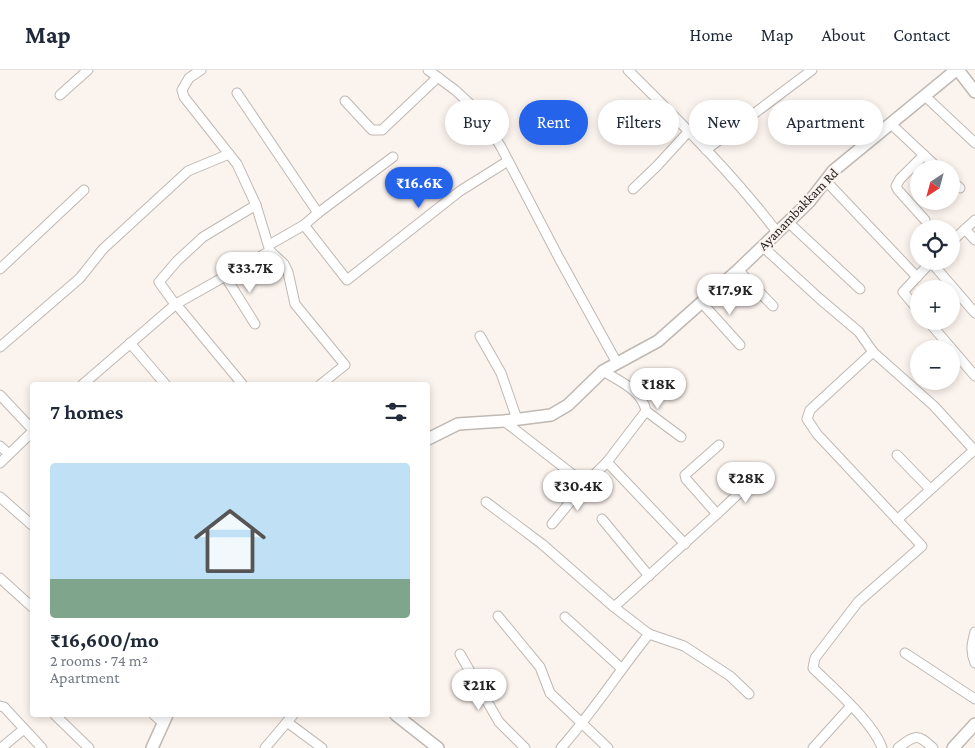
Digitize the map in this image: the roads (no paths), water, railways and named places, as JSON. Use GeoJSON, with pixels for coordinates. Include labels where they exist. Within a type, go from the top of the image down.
{"type":"FeatureCollection","features":[{"type":"Feature","properties":{"kind":"street"},"geometry":{"type":"LineString","coordinates":[[201,70],[186,74],[182,90],[184,97],[237,164],[256,205],[270,248],[284,264],[288,272],[295,304],[345,366],[324,382]]}},
{"type":"Feature","properties":{"kind":"street"},"geometry":{"type":"LineString","coordinates":[[428,70],[456,90],[480,114],[508,161],[617,363]]}},
{"type":"Feature","properties":{"kind":"street"},"geometry":{"type":"LineString","coordinates":[[628,70],[689,132],[633,188]]}},
{"type":"Feature","properties":{"kind":"street"},"geometry":{"type":"LineString","coordinates":[[706,150],[812,70]]}},
{"type":"Feature","properties":{"kind":"street"},"geometry":{"type":"LineString","coordinates":[[957,70],[974,90]]}},
{"type":"Feature","properties":{"kind":"street","name":"Ayanambakkam Rd"},"geometry":{"type":"LineString","coordinates":[[430,438],[458,424],[504,422],[551,415],[568,406],[603,371],[658,341],[702,303],[809,202],[833,171],[957,70]]}},
{"type":"Feature","properties":{"kind":"street"},"geometry":{"type":"LineString","coordinates":[[60,95],[85,71]]}},
{"type":"Feature","properties":{"kind":"street"},"geometry":{"type":"LineString","coordinates":[[345,101],[372,130],[382,130],[438,77]]}},
{"type":"Feature","properties":{"kind":"street"},"geometry":{"type":"LineString","coordinates":[[237,93],[318,213]]}},
{"type":"Feature","properties":{"kind":"street"},"geometry":{"type":"LineString","coordinates":[[925,96],[975,143]]}},
{"type":"Feature","properties":{"kind":"street"},"geometry":{"type":"LineString","coordinates":[[891,124],[929,160]]}},
{"type":"Feature","properties":{"kind":"street"},"geometry":{"type":"LineString","coordinates":[[701,145],[777,232]]}},
{"type":"Feature","properties":{"kind":"street"},"geometry":{"type":"LineString","coordinates":[[0,347],[80,278],[103,249],[188,171],[229,154]]}},
{"type":"Feature","properties":{"kind":"street"},"geometry":{"type":"LineString","coordinates":[[924,155],[900,179],[896,186],[925,220]]}},
{"type":"Feature","properties":{"kind":"street"},"geometry":{"type":"LineString","coordinates":[[85,382],[176,304],[270,248],[304,225],[393,158]]}},
{"type":"Feature","properties":{"kind":"street"},"geometry":{"type":"LineString","coordinates":[[304,225],[347,280],[460,191],[508,161]]}},
{"type":"Feature","properties":{"kind":"street"},"geometry":{"type":"LineString","coordinates":[[826,181],[916,277]]}},
{"type":"Feature","properties":{"kind":"street"},"geometry":{"type":"LineString","coordinates":[[0,269],[84,190]]}},
{"type":"Feature","properties":{"kind":"street"},"geometry":{"type":"LineString","coordinates":[[240,382],[159,282],[177,261],[203,238],[256,205]]}},
{"type":"Feature","properties":{"kind":"street"},"geometry":{"type":"LineString","coordinates":[[960,233],[975,220]]}},
{"type":"Feature","properties":{"kind":"street"},"geometry":{"type":"LineString","coordinates":[[788,222],[860,289]]}},
{"type":"Feature","properties":{"kind":"street"},"geometry":{"type":"LineString","coordinates":[[965,228],[975,240]]}},
{"type":"Feature","properties":{"kind":"street"},"geometry":{"type":"LineString","coordinates":[[762,246],[859,332],[873,352],[934,406],[974,451],[897,520]]}},
{"type":"Feature","properties":{"kind":"street"},"geometry":{"type":"LineString","coordinates":[[738,270],[773,306]]}},
{"type":"Feature","properties":{"kind":"street"},"geometry":{"type":"LineString","coordinates":[[913,280],[923,270]]}},
{"type":"Feature","properties":{"kind":"street"},"geometry":{"type":"LineString","coordinates":[[939,270],[975,313]]}},
{"type":"Feature","properties":{"kind":"street"},"geometry":{"type":"LineString","coordinates":[[225,276],[255,324]]}},
{"type":"Feature","properties":{"kind":"street"},"geometry":{"type":"LineString","coordinates":[[910,284],[903,292],[910,300]]}},
{"type":"Feature","properties":{"kind":"street"},"geometry":{"type":"LineString","coordinates":[[702,303],[740,346]]}},
{"type":"Feature","properties":{"kind":"street"},"geometry":{"type":"LineString","coordinates":[[936,330],[975,376]]}},
{"type":"Feature","properties":{"kind":"street"},"geometry":{"type":"LineString","coordinates":[[480,336],[501,373],[517,419]]}},
{"type":"Feature","properties":{"kind":"street"},"geometry":{"type":"LineString","coordinates":[[130,343],[163,382]]}},
{"type":"Feature","properties":{"kind":"street"},"geometry":{"type":"LineString","coordinates":[[873,352],[810,410],[807,419],[818,434],[922,546],[858,602],[815,658],[813,668],[860,715],[879,738],[882,748]]}},
{"type":"Feature","properties":{"kind":"street"},"geometry":{"type":"LineString","coordinates":[[603,371],[636,392],[646,411],[681,438]]}},
{"type":"Feature","properties":{"kind":"street"},"geometry":{"type":"LineString","coordinates":[[0,395],[30,428]]}},
{"type":"Feature","properties":{"kind":"street"},"geometry":{"type":"LineString","coordinates":[[552,524],[585,484],[607,462],[646,411]]}},
{"type":"Feature","properties":{"kind":"street"},"geometry":{"type":"LineString","coordinates":[[504,422],[585,484]]}},
{"type":"Feature","properties":{"kind":"street"},"geometry":{"type":"LineString","coordinates":[[0,463],[30,432]]}},
{"type":"Feature","properties":{"kind":"street"},"geometry":{"type":"LineString","coordinates":[[718,514],[685,476],[719,445]]}},
{"type":"Feature","properties":{"kind":"street"},"geometry":{"type":"LineString","coordinates":[[0,446],[9,454]]}},
{"type":"Feature","properties":{"kind":"street"},"geometry":{"type":"LineString","coordinates":[[897,455],[930,489]]}},
{"type":"Feature","properties":{"kind":"street"},"geometry":{"type":"LineString","coordinates":[[607,462],[685,544]]}},
{"type":"Feature","properties":{"kind":"street"},"geometry":{"type":"LineString","coordinates":[[614,607],[718,514],[757,476]]}},
{"type":"Feature","properties":{"kind":"street"},"geometry":{"type":"LineString","coordinates":[[0,497],[30,523]]}},
{"type":"Feature","properties":{"kind":"street"},"geometry":{"type":"LineString","coordinates":[[486,502],[542,544],[614,607],[649,634],[684,646],[730,676],[749,694]]}},
{"type":"Feature","properties":{"kind":"street"},"geometry":{"type":"LineString","coordinates":[[602,519],[649,576]]}},
{"type":"Feature","properties":{"kind":"street"},"geometry":{"type":"LineString","coordinates":[[0,578],[30,605]]}},
{"type":"Feature","properties":{"kind":"street"},"geometry":{"type":"LineString","coordinates":[[498,616],[540,667],[550,693],[608,748]]}},
{"type":"Feature","properties":{"kind":"street"},"geometry":{"type":"LineString","coordinates":[[565,617],[621,668]]}},
{"type":"Feature","properties":{"kind":"street"},"geometry":{"type":"LineString","coordinates":[[975,632],[971,644],[971,654],[975,663]]}},
{"type":"Feature","properties":{"kind":"street"},"geometry":{"type":"LineString","coordinates":[[561,748],[582,725],[621,668],[649,634]]}},
{"type":"Feature","properties":{"kind":"street"},"geometry":{"type":"LineString","coordinates":[[905,653],[975,699]]}},
{"type":"Feature","properties":{"kind":"street"},"geometry":{"type":"LineString","coordinates":[[460,654],[499,722],[525,748]]}},
{"type":"Feature","properties":{"kind":"street"},"geometry":{"type":"LineString","coordinates":[[0,706],[4,707],[42,748]]}},
{"type":"Feature","properties":{"kind":"street"},"geometry":{"type":"LineString","coordinates":[[813,748],[850,706]]}},
{"type":"Feature","properties":{"kind":"street"},"geometry":{"type":"LineString","coordinates":[[57,717],[89,748]]}},
{"type":"Feature","properties":{"kind":"street"},"geometry":{"type":"LineString","coordinates":[[398,717],[432,746]]}},
{"type":"Feature","properties":{"kind":"street"},"geometry":{"type":"LineString","coordinates":[[152,748],[165,719]]}},
{"type":"Feature","properties":{"kind":"street"},"geometry":{"type":"LineString","coordinates":[[265,748],[290,719],[322,748]]}},
{"type":"Feature","properties":{"kind":"street"},"geometry":{"type":"LineString","coordinates":[[953,748],[975,724]]}},
{"type":"Feature","properties":{"kind":"street"},"geometry":{"type":"LineString","coordinates":[[1,748],[24,728]]}},
{"type":"Feature","properties":{"kind":"street"},"geometry":{"type":"LineString","coordinates":[[898,748],[914,737],[919,737],[933,748]]}}]}
